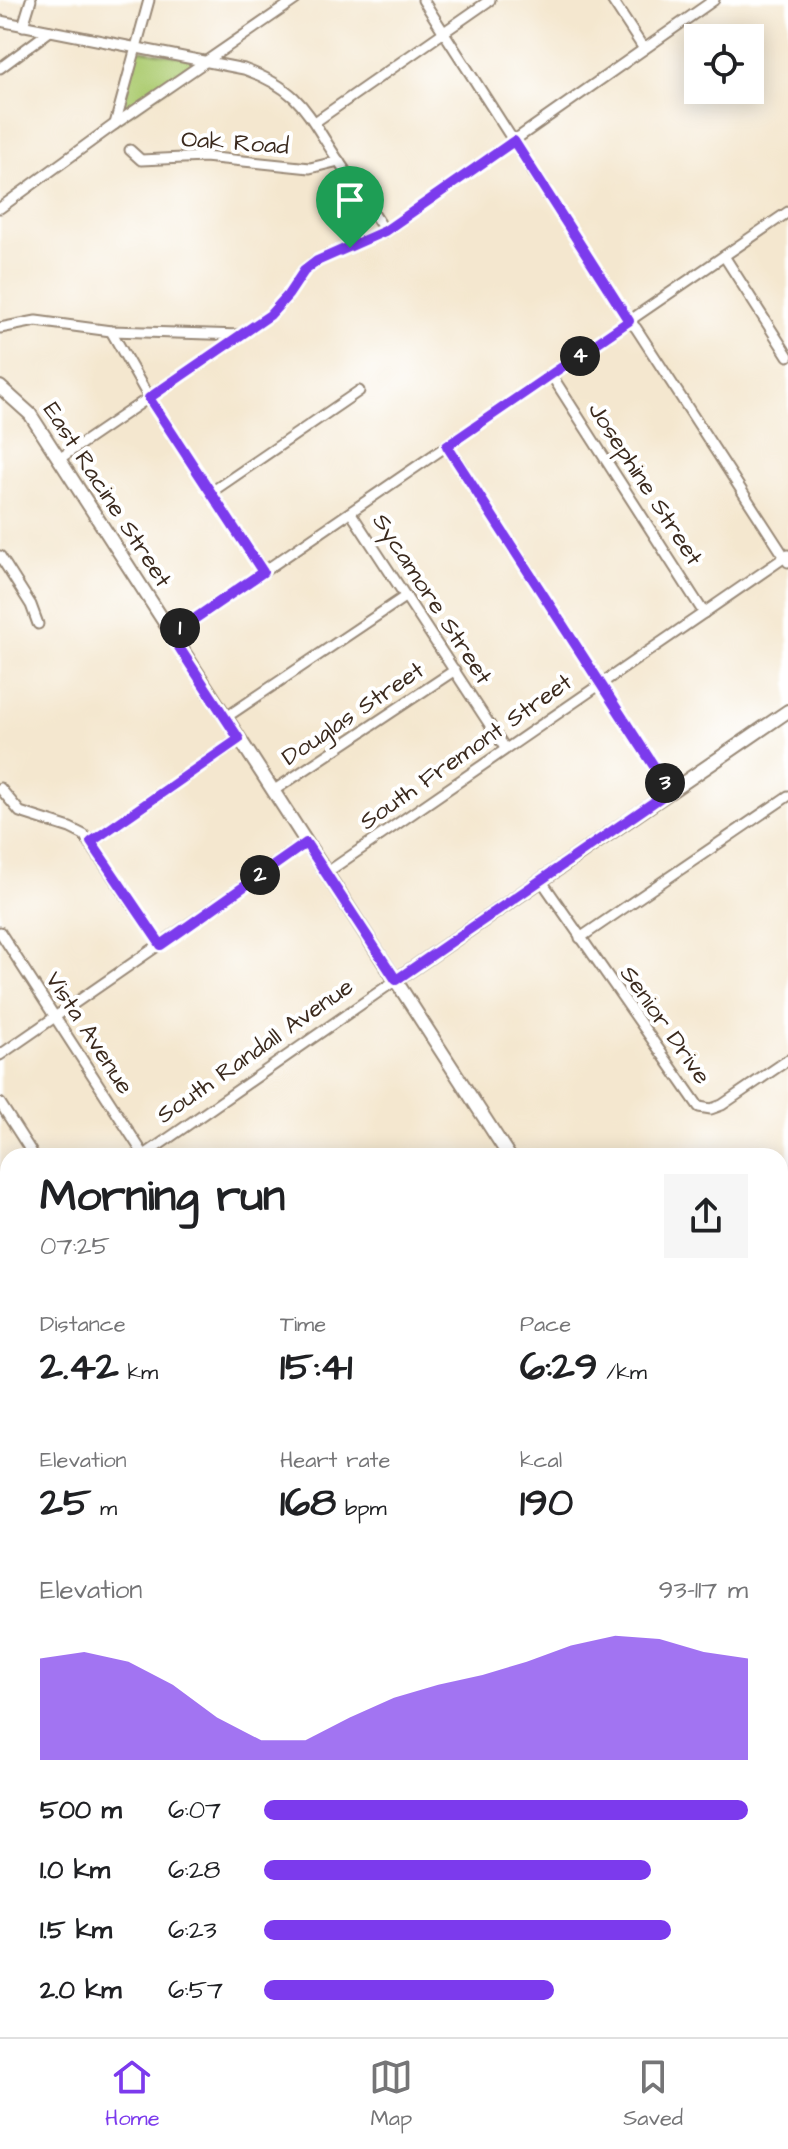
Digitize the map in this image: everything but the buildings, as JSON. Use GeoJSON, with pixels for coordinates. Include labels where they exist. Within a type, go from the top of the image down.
{"type":"FeatureCollection","features":[{"type":"Feature","properties":{"kind":"main road","name":"East Racine Street"},"geometry":{"type":"LineString","coordinates":[[0,387],[30,414],[504,1148]]}},
{"type":"Feature","properties":{"kind":"main road","name":"South Randall Avenue"},"geometry":{"type":"LineString","coordinates":[[396,980],[788,711]]}},
{"type":"Feature","properties":{"kind":"street"},"geometry":{"type":"LineString","coordinates":[[23,26],[31,0]]}},
{"type":"Feature","properties":{"kind":"street"},"geometry":{"type":"LineString","coordinates":[[115,124],[149,0]]}},
{"type":"Feature","properties":{"kind":"street"},"geometry":{"type":"LineString","coordinates":[[0,208],[295,0]]}},
{"type":"Feature","properties":{"kind":"street"},"geometry":{"type":"LineString","coordinates":[[423,0],[629,321],[787,558]]}},
{"type":"Feature","properties":{"kind":"street"},"geometry":{"type":"LineString","coordinates":[[315,122],[490,0]]}},
{"type":"Feature","properties":{"kind":"street"},"geometry":{"type":"LineString","coordinates":[[612,0],[644,49]]}},
{"type":"Feature","properties":{"kind":"street"},"geometry":{"type":"LineString","coordinates":[[59,459],[279,307],[304,271],[317,261],[385,231],[714,0]]}},
{"type":"Feature","properties":{"kind":"street"},"geometry":{"type":"LineString","coordinates":[[0,21],[244,69],[267,79],[299,101],[385,231]]}},
{"type":"Feature","properties":{"kind":"street"},"geometry":{"type":"LineString","coordinates":[[0,68],[50,31]]}},
{"type":"Feature","properties":{"kind":"street","name":"Oak Road"},"geometry":{"type":"LineString","coordinates":[[130,150],[141,160],[204,157],[310,168],[339,161]]}},
{"type":"Feature","properties":{"kind":"street"},"geometry":{"type":"LineString","coordinates":[[171,635],[788,212]]}},
{"type":"Feature","properties":{"kind":"street"},"geometry":{"type":"LineString","coordinates":[[724,256],[788,356]]}},
{"type":"Feature","properties":{"kind":"street"},"geometry":{"type":"LineString","coordinates":[[0,328],[36,321],[111,331],[241,335]]}},
{"type":"Feature","properties":{"kind":"street"},"geometry":{"type":"LineString","coordinates":[[111,331],[149,398],[263,572]]}},
{"type":"Feature","properties":{"kind":"street","name":"Josephine Street"},"geometry":{"type":"LineString","coordinates":[[552,376],[704,613]]}},
{"type":"Feature","properties":{"kind":"street"},"geometry":{"type":"LineString","coordinates":[[210,493],[359,391]]}},
{"type":"Feature","properties":{"kind":"street"},"geometry":{"type":"LineString","coordinates":[[447,446],[670,791]]}},
{"type":"Feature","properties":{"kind":"street","name":"Sycamore Street"},"geometry":{"type":"LineString","coordinates":[[351,513],[505,748]]}},
{"type":"Feature","properties":{"kind":"street"},"geometry":{"type":"LineString","coordinates":[[0,556],[31,605],[38,624]]}},
{"type":"Feature","properties":{"kind":"street","name":"South Fremont Street"},"geometry":{"type":"LineString","coordinates":[[326,873],[787,558]]}},
{"type":"Feature","properties":{"kind":"street"},"geometry":{"type":"LineString","coordinates":[[225,718],[406,596]]}},
{"type":"Feature","properties":{"kind":"street","name":"Douglas Street"},"geometry":{"type":"LineString","coordinates":[[273,791],[455,670]]}},
{"type":"Feature","properties":{"kind":"street"},"geometry":{"type":"LineString","coordinates":[[91,842],[239,739]]}},
{"type":"Feature","properties":{"kind":"street"},"geometry":{"type":"LineString","coordinates":[[0,788],[20,812],[70,828],[91,842],[161,945]]}},
{"type":"Feature","properties":{"kind":"street"},"geometry":{"type":"LineString","coordinates":[[580,938],[788,796]]}},
{"type":"Feature","properties":{"kind":"street"},"geometry":{"type":"LineString","coordinates":[[0,1055],[306,843]]}},
{"type":"Feature","properties":{"kind":"street","name":"Senior Drive"},"geometry":{"type":"LineString","coordinates":[[541,880],[699,1107],[711,1109],[722,1105],[788,1060]]}},
{"type":"Feature","properties":{"kind":"street","name":"Vista Avenue"},"geometry":{"type":"LineString","coordinates":[[0,932],[138,1148]]}},
{"type":"Feature","properties":{"kind":"street","name":"South Randall Avenue"},"geometry":{"type":"LineString","coordinates":[[154,1148],[396,980]]}},
{"type":"Feature","properties":{"kind":"street"},"geometry":{"type":"LineString","coordinates":[[0,1103],[29,1148]]}},
{"type":"Feature","properties":{"kind":"green space"},"geometry":{"type":"Polygon","coordinates":[[[135,49],[207,61],[115,124],[135,49]]]}},
{"type":"Feature","properties":{"kind":"route"},"geometry":{"type":"LineString","coordinates":[[514,141],[629,321],[447,446],[670,791],[396,980],[306,843],[161,945],[91,842],[239,739],[171,635],[263,572],[149,398],[270,315],[304,271],[317,261],[350,248],[385,231],[514,141]]}}]}
